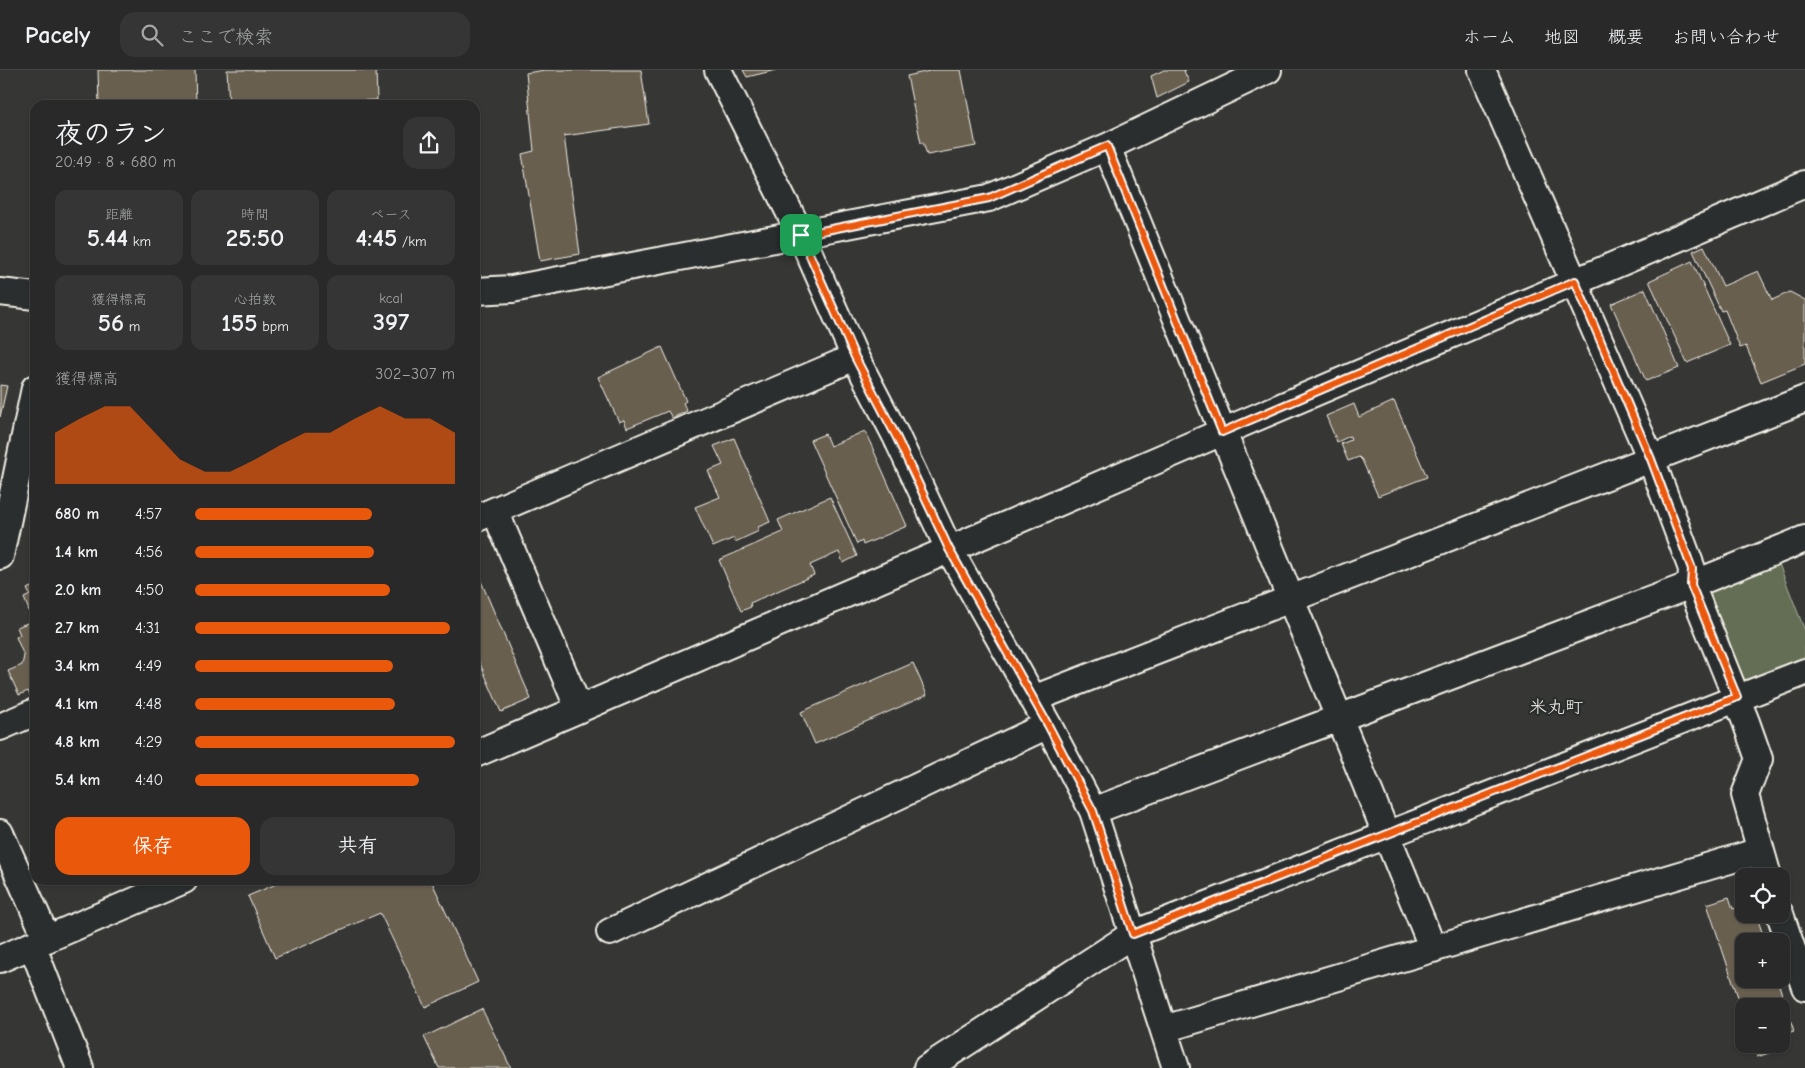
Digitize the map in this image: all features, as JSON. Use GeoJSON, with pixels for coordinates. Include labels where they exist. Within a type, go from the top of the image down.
{"type":"FeatureCollection","features":[{"type":"Feature","properties":{"kind":"street"},"geometry":{"type":"LineString","coordinates":[[718,70],[801,235],[855,357],[896,436],[949,549],[1048,725],[1093,811],[1176,1068]]}},
{"type":"Feature","properties":{"kind":"street"},"geometry":{"type":"LineString","coordinates":[[480,291],[512,289],[989,198],[1107,146],[1268,70]]}},
{"type":"Feature","properties":{"kind":"street"},"geometry":{"type":"LineString","coordinates":[[1482,70],[1651,459],[1692,569],[1691,585],[1737,697],[1759,759],[1746,794],[1765,868]]}},
{"type":"Feature","properties":{"kind":"street"},"geometry":{"type":"LineString","coordinates":[[1107,146],[1433,949]]}},
{"type":"Feature","properties":{"kind":"street"},"geometry":{"type":"LineString","coordinates":[[480,752],[1222,432],[1805,184]]}},
{"type":"Feature","properties":{"kind":"street"},"geometry":{"type":"LineString","coordinates":[[0,292],[30,295]]}},
{"type":"Feature","properties":{"kind":"street"},"geometry":{"type":"LineString","coordinates":[[579,709],[485,515],[855,357]]}},
{"type":"Feature","properties":{"kind":"street"},"geometry":{"type":"LineString","coordinates":[[1033,699],[1805,399]]}},
{"type":"Feature","properties":{"kind":"street"},"geometry":{"type":"LineString","coordinates":[[0,556],[30,412]]}},
{"type":"Feature","properties":{"kind":"street"},"geometry":{"type":"LineString","coordinates":[[1093,811],[1691,585],[1805,539]]}},
{"type":"Feature","properties":{"kind":"street"},"geometry":{"type":"LineString","coordinates":[[927,1068],[1133,934],[1805,672]]}},
{"type":"Feature","properties":{"kind":"street"},"geometry":{"type":"LineString","coordinates":[[0,728],[30,714]]}},
{"type":"Feature","properties":{"kind":"street"},"geometry":{"type":"LineString","coordinates":[[610,932],[1048,725]]}},
{"type":"Feature","properties":{"kind":"street"},"geometry":{"type":"LineString","coordinates":[[0,833],[40,942],[80,1068]]}},
{"type":"Feature","properties":{"kind":"street"},"geometry":{"type":"LineString","coordinates":[[1164,1029],[1760,851]]}},
{"type":"Feature","properties":{"kind":"street"},"geometry":{"type":"LineString","coordinates":[[0,959],[172,885]]}},
{"type":"Feature","properties":{"kind":"street"},"geometry":{"type":"LineString","coordinates":[[1783,923],[1805,987]]}},
{"type":"Feature","properties":{"kind":"green space"},"geometry":{"type":"Polygon","coordinates":[[[1777,559],[1805,631],[1805,662],[1749,684],[1741,681],[1708,594],[1710,584],[1777,559]]]}},
{"type":"Feature","properties":{"kind":"building"},"geometry":{"type":"Polygon","coordinates":[[[98,70],[195,70],[196,100],[99,100],[98,70]]]}},
{"type":"Feature","properties":{"kind":"building"},"geometry":{"type":"Polygon","coordinates":[[[227,70],[376,70],[377,100],[229,100],[227,70]]]}},
{"type":"Feature","properties":{"kind":"building"},"geometry":{"type":"Polygon","coordinates":[[[545,70],[641,70],[649,124],[564,136],[580,254],[540,261],[522,154],[534,151],[526,73],[545,70]]]}},
{"type":"Feature","properties":{"kind":"building"},"geometry":{"type":"Polygon","coordinates":[[[743,70],[776,70],[747,77],[743,70]]]}},
{"type":"Feature","properties":{"kind":"building"},"geometry":{"type":"Polygon","coordinates":[[[934,70],[961,70],[976,146],[927,155],[923,142],[921,143],[907,76],[934,70]]]}},
{"type":"Feature","properties":{"kind":"building"},"geometry":{"type":"Polygon","coordinates":[[[1164,70],[1186,70],[1184,71],[1189,82],[1157,98],[1151,76],[1164,70]]]}},
{"type":"Feature","properties":{"kind":"building"},"geometry":{"type":"Polygon","coordinates":[[[1704,246],[1723,286],[1758,271],[1772,300],[1790,292],[1805,300],[1805,364],[1761,382],[1746,346],[1740,348],[1725,310],[1721,311],[1693,251],[1704,246]]]}},
{"type":"Feature","properties":{"kind":"building"},"geometry":{"type":"Polygon","coordinates":[[[1692,261],[1730,345],[1687,363],[1649,281],[1692,261]]]}},
{"type":"Feature","properties":{"kind":"building"},"geometry":{"type":"Polygon","coordinates":[[[1645,289],[1679,368],[1646,381],[1611,304],[1645,289]]]}},
{"type":"Feature","properties":{"kind":"building"},"geometry":{"type":"Polygon","coordinates":[[[662,347],[686,401],[683,403],[687,411],[672,418],[668,411],[627,428],[624,420],[619,422],[598,377],[662,347]]]}},
{"type":"Feature","properties":{"kind":"building"},"geometry":{"type":"Polygon","coordinates":[[[0,385],[7,386],[0,417],[0,385]]]}},
{"type":"Feature","properties":{"kind":"building"},"geometry":{"type":"Polygon","coordinates":[[[1394,401],[1427,477],[1378,496],[1362,460],[1359,457],[1348,461],[1341,444],[1351,440],[1350,436],[1337,442],[1326,416],[1354,404],[1359,417],[1394,401]]]}},
{"type":"Feature","properties":{"kind":"building"},"geometry":{"type":"Polygon","coordinates":[[[865,431],[907,526],[863,545],[862,541],[857,544],[810,440],[825,434],[830,446],[865,431]]]}},
{"type":"Feature","properties":{"kind":"building"},"geometry":{"type":"Polygon","coordinates":[[[734,438],[770,522],[758,527],[759,531],[735,542],[734,538],[713,547],[695,507],[720,497],[708,471],[723,465],[714,446],[734,438]]]}},
{"type":"Feature","properties":{"kind":"building"},"geometry":{"type":"Polygon","coordinates":[[[830,497],[857,556],[843,563],[839,552],[810,565],[814,575],[750,603],[751,607],[741,611],[719,560],[783,532],[778,520],[830,497]]]}},
{"type":"Feature","properties":{"kind":"building"},"geometry":{"type":"Polygon","coordinates":[[[480,579],[531,699],[501,712],[480,664],[480,579]]]}},
{"type":"Feature","properties":{"kind":"building"},"geometry":{"type":"Polygon","coordinates":[[[30,595],[30,613],[24,598],[30,595]]]}},
{"type":"Feature","properties":{"kind":"building"},"geometry":{"type":"Polygon","coordinates":[[[30,622],[30,695],[28,691],[19,695],[8,671],[22,665],[24,656],[16,637],[20,635],[17,627],[30,622]]]}},
{"type":"Feature","properties":{"kind":"building"},"geometry":{"type":"Polygon","coordinates":[[[913,663],[927,695],[815,744],[801,712],[913,663]]]}},
{"type":"Feature","properties":{"kind":"building"},"geometry":{"type":"Polygon","coordinates":[[[274,885],[433,885],[478,982],[425,1007],[380,913],[275,958],[248,896],[274,885]]]}},
{"type":"Feature","properties":{"kind":"building"},"geometry":{"type":"Polygon","coordinates":[[[1729,897],[1733,909],[1735,908],[1735,923],[1759,923],[1762,933],[1735,933],[1735,988],[1707,904],[1729,897]]]}},
{"type":"Feature","properties":{"kind":"building"},"geometry":{"type":"Polygon","coordinates":[[[1735,988],[1780,988],[1783,998],[1738,998],[1735,988]]]}},
{"type":"Feature","properties":{"kind":"building"},"geometry":{"type":"Polygon","coordinates":[[[482,1009],[511,1068],[439,1068],[424,1037],[482,1009]]]}},
{"type":"Feature","properties":{"kind":"building"},"geometry":{"type":"Polygon","coordinates":[[[1790,1019],[1794,1031],[1790,1032],[1790,1019]]]}},
{"type":"Feature","properties":{"kind":"building"},"geometry":{"type":"Polygon","coordinates":[[[1756,1053],[1769,1053],[1757,1057],[1756,1053]]]}},
{"type":"Feature","properties":{"kind":"district","name":"米丸町"},"geometry":{"type":"Point","coordinates":[1556,707]}},
{"type":"Feature","properties":{"kind":"route"},"geometry":{"type":"LineString","coordinates":[[1107,146],[1222,432],[1575,281],[1651,459],[1692,569],[1691,585],[1737,697],[1133,934],[1093,811],[1048,725],[949,549],[896,436],[855,357],[801,235],[989,198],[1107,146]]}}]}
